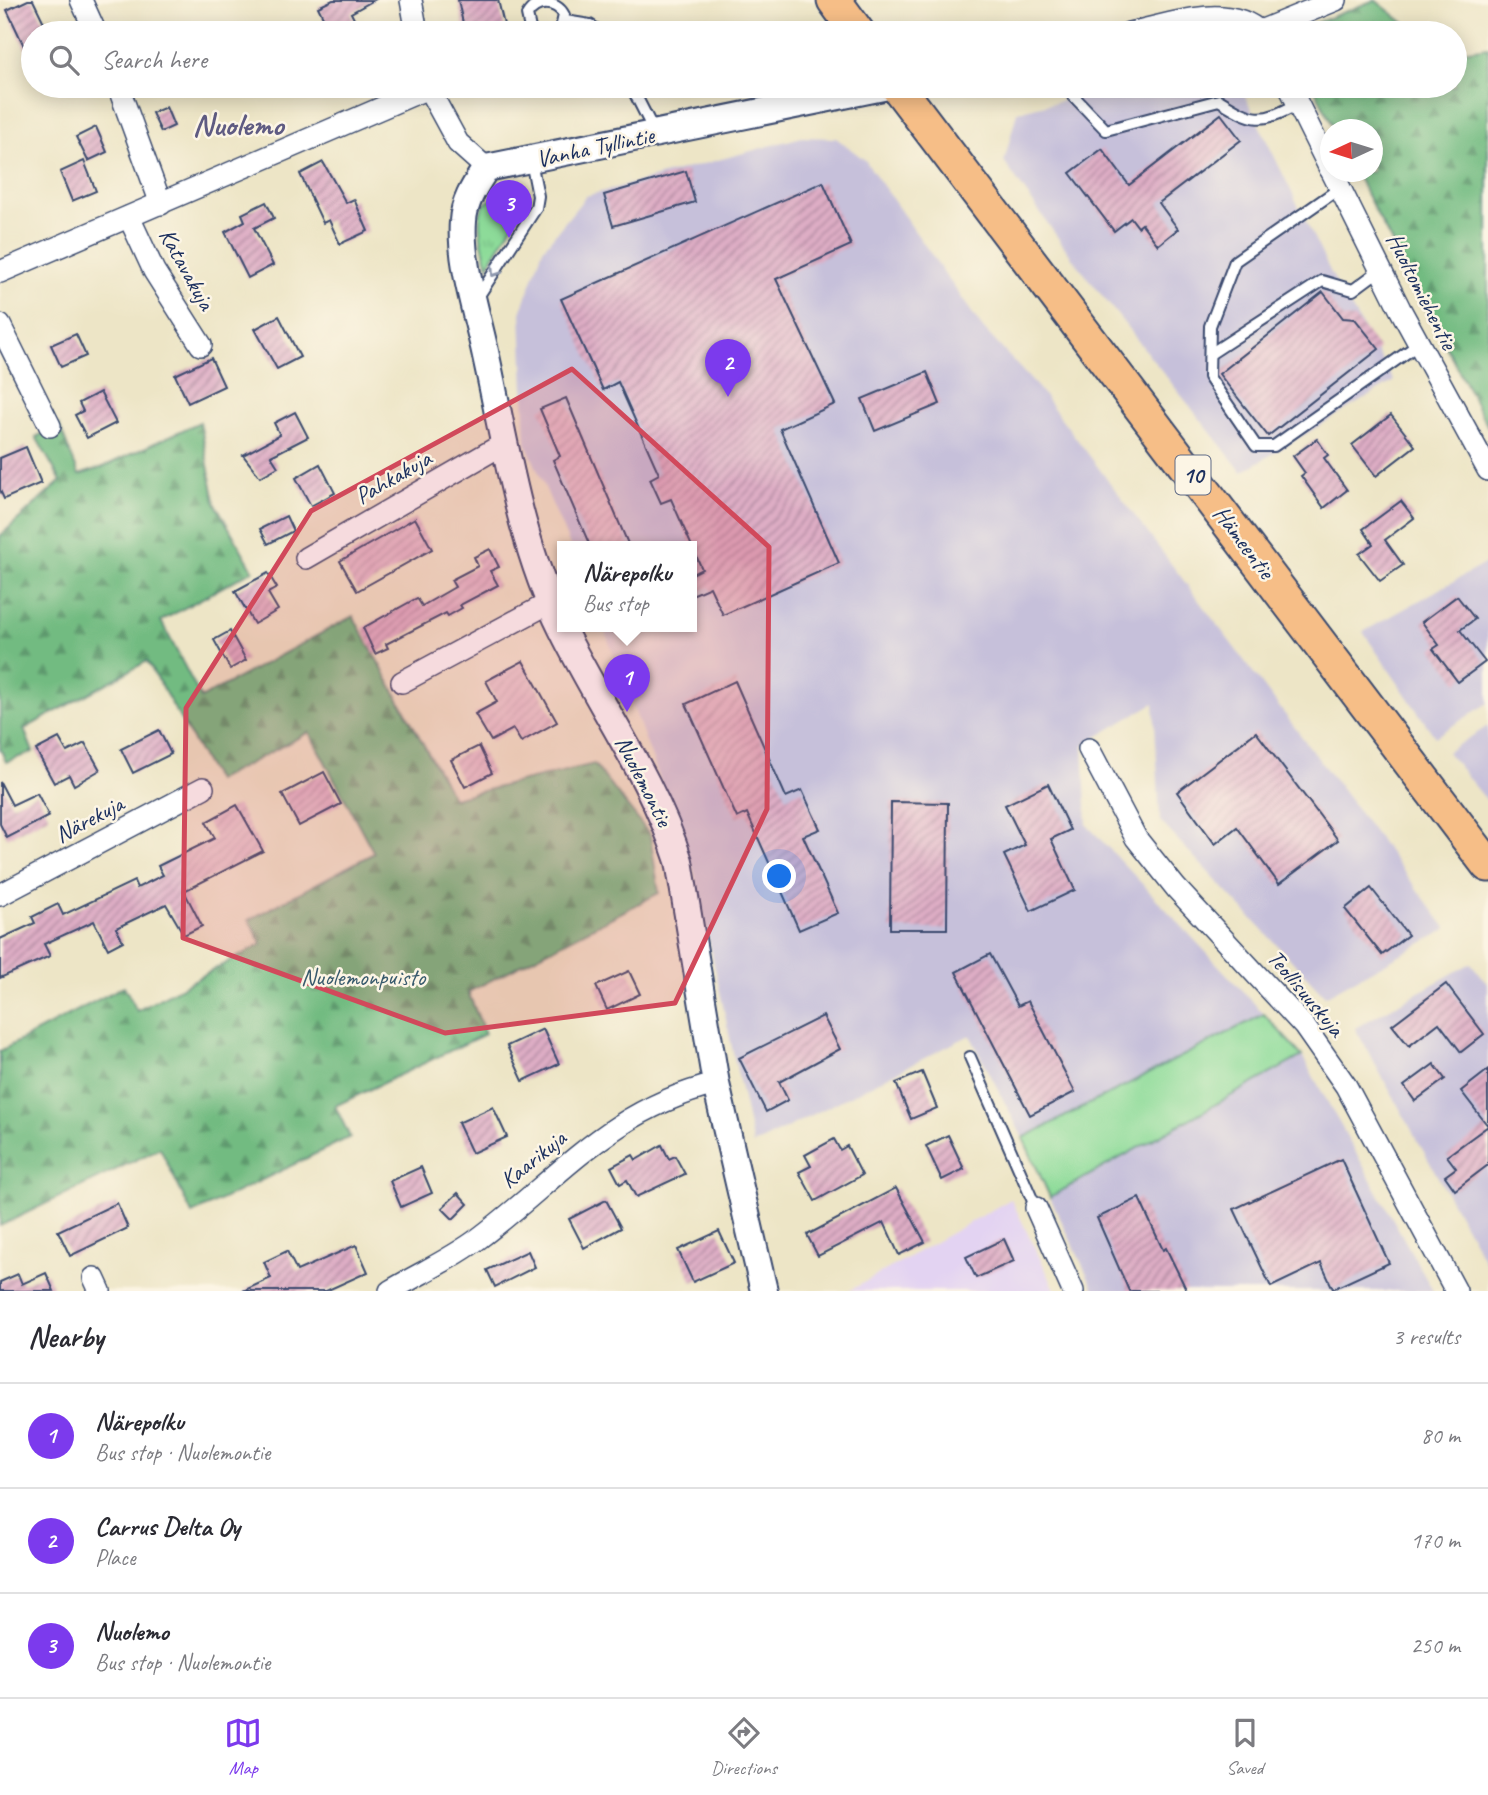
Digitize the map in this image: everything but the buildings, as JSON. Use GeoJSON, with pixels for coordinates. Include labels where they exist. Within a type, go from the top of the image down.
{"type":"FeatureCollection","features":[{"type":"Feature","properties":{"kind":"highway"},"geometry":{"type":"LineString","coordinates":[[834,0],[849,21]]}},
{"type":"Feature","properties":{"kind":"highway","name":"Hämeentie"},"geometry":{"type":"LineString","coordinates":[[906,98],[1488,865]]}},
{"type":"Feature","properties":{"kind":"street"},"geometry":{"type":"LineString","coordinates":[[81,0],[91,21]]}},
{"type":"Feature","properties":{"kind":"street"},"geometry":{"type":"LineString","coordinates":[[411,0],[415,21]]}},
{"type":"Feature","properties":{"kind":"street"},"geometry":{"type":"LineString","coordinates":[[1286,21],[1336,0]]}},
{"type":"Feature","properties":{"kind":"street"},"geometry":{"type":"LineString","coordinates":[[1186,21],[1231,16],[1240,21]]}},
{"type":"Feature","properties":{"kind":"street"},"geometry":{"type":"LineString","coordinates":[[122,98],[161,204]]}},
{"type":"Feature","properties":{"kind":"street"},"geometry":{"type":"LineString","coordinates":[[0,272],[403,98]]}},
{"type":"Feature","properties":{"kind":"street"},"geometry":{"type":"LineString","coordinates":[[434,98],[458,143],[486,168]]}},
{"type":"Feature","properties":{"kind":"street","name":"Vanha Tyllintie"},"geometry":{"type":"LineString","coordinates":[[486,168],[531,161],[830,98]]}},
{"type":"Feature","properties":{"kind":"street","name":"Huoltomiehentie"},"geometry":{"type":"LineString","coordinates":[[1295,98],[1320,148]]}},
{"type":"Feature","properties":{"kind":"street","name":"Nuolemontie"},"geometry":{"type":"LineString","coordinates":[[486,168],[468,201],[463,222],[474,302],[524,523],[557,619]]}},
{"type":"Feature","properties":{"kind":"street","name":"Huoltomiehentie"},"geometry":{"type":"LineString","coordinates":[[1337,182],[1380,270],[1488,470]]}},
{"type":"Feature","properties":{"kind":"street","name":"Katavakuja"},"geometry":{"type":"LineString","coordinates":[[129,216],[155,271],[201,345]]}},
{"type":"Feature","properties":{"kind":"street"},"geometry":{"type":"LineString","coordinates":[[0,325],[50,426]]}},
{"type":"Feature","properties":{"kind":"street","name":"Pahkakuja"},"geometry":{"type":"LineString","coordinates":[[306,558],[505,443]]}},
{"type":"Feature","properties":{"kind":"street"},"geometry":{"type":"LineString","coordinates":[[402,682],[551,603]]}},
{"type":"Feature","properties":{"kind":"street","name":"Nuolemontie"},"geometry":{"type":"LineString","coordinates":[[563,632],[648,783],[669,828],[679,861],[716,1084],[764,1291]]}},
{"type":"Feature","properties":{"kind":"street","name":"Teollisuuskuja"},"geometry":{"type":"LineString","coordinates":[[1089,750],[1136,838],[1176,888],[1304,1026],[1346,1086],[1455,1291]]}},
{"type":"Feature","properties":{"kind":"street","name":"Närekuja"},"geometry":{"type":"LineString","coordinates":[[0,895],[203,788]]}},
{"type":"Feature","properties":{"kind":"street","name":"Kaarikuja"},"geometry":{"type":"LineString","coordinates":[[390,1291],[463,1250],[571,1161],[639,1111],[678,1094],[716,1084]]}},
{"type":"Feature","properties":{"kind":"street"},"geometry":{"type":"LineString","coordinates":[[1035,1208],[1073,1291]]}},
{"type":"Feature","properties":{"kind":"lane"},"geometry":{"type":"LineString","coordinates":[[528,21],[527,15],[540,2],[557,5],[565,21]]}},
{"type":"Feature","properties":{"kind":"lane"},"geometry":{"type":"LineString","coordinates":[[637,98],[656,134]]}},
{"type":"Feature","properties":{"kind":"lane"},"geometry":{"type":"LineString","coordinates":[[1075,98],[1106,130],[1219,100],[1248,118],[1268,119],[1290,98]]}},
{"type":"Feature","properties":{"kind":"lane"},"geometry":{"type":"LineString","coordinates":[[474,302],[536,208],[538,196],[531,161]]}},
{"type":"Feature","properties":{"kind":"lane"},"geometry":{"type":"LineString","coordinates":[[1327,182],[1235,261],[1210,326],[1209,377],[1256,446],[1274,446],[1419,344]]}},
{"type":"Feature","properties":{"kind":"lane"},"geometry":{"type":"LineString","coordinates":[[1210,354],[1322,281],[1353,290],[1380,270]]}},
{"type":"Feature","properties":{"kind":"lane"},"geometry":{"type":"LineString","coordinates":[[970,1057],[1035,1208]]}},
{"type":"Feature","properties":{"kind":"highlighted area"},"geometry":{"type":"Polygon","coordinates":[[[572,369],[769,547],[767,809],[675,1003],[445,1033],[183,938],[186,708],[311,511],[572,369]]]}},
{"type":"Feature","properties":{"kind":"shaded area"},"geometry":{"type":"Polygon","coordinates":[[[1074,98],[1246,98],[1332,275],[1394,381],[1242,472],[1073,259],[1004,162],[1017,112],[1074,98]]]}},
{"type":"Feature","properties":{"kind":"shaded area"},"geometry":{"type":"Polygon","coordinates":[[[802,137],[836,138],[865,160],[982,327],[1039,389],[1447,929],[1325,996],[1160,821],[1154,703],[1083,745],[1087,825],[1264,1014],[1023,1138],[970,1035],[753,1145],[694,871],[605,632],[697,632],[697,541],[568,541],[526,443],[521,313],[543,249],[586,196],[802,137]]]}},
{"type":"Feature","properties":{"kind":"shaded area"},"geometry":{"type":"Polygon","coordinates":[[[1488,562],[1488,703],[1435,737],[1363,632],[1488,562]]]}},
{"type":"Feature","properties":{"kind":"shaded area"},"geometry":{"type":"Polygon","coordinates":[[[1488,726],[1488,802],[1447,752],[1488,726]]]}},
{"type":"Feature","properties":{"kind":"shaded area"},"geometry":{"type":"Polygon","coordinates":[[[1471,963],[1488,985],[1488,1267],[1355,1028],[1471,963]]]}},
{"type":"Feature","properties":{"kind":"shaded area"},"geometry":{"type":"Polygon","coordinates":[[[1302,1056],[1433,1291],[1095,1291],[1050,1197],[1302,1056]]]}},
{"type":"Feature","properties":{"kind":"shaded area"},"geometry":{"type":"Polygon","coordinates":[[[1011,1199],[1056,1291],[849,1291],[1011,1199]]]}},
{"type":"Feature","properties":{"kind":"green space"},"geometry":{"type":"Polygon","coordinates":[[[1375,0],[1402,21],[1321,21],[1375,0]]]}},
{"type":"Feature","properties":{"kind":"green space"},"geometry":{"type":"Polygon","coordinates":[[[1488,47],[1488,427],[1360,182],[1383,182],[1383,119],[1330,119],[1319,98],[1467,98],[1467,50],[1488,47]]]}},
{"type":"Feature","properties":{"kind":"green space"},"geometry":{"type":"Polygon","coordinates":[[[519,195],[515,221],[488,265],[480,230],[484,205],[500,197],[519,195]]]}},
{"type":"Feature","properties":{"kind":"green space","name":"Nuolemonpuisto"},"geometry":{"type":"Polygon","coordinates":[[[200,422],[215,503],[253,570],[161,621],[201,698],[353,616],[453,798],[594,764],[650,835],[659,893],[468,992],[485,1034],[335,1106],[350,1137],[192,1214],[160,1148],[0,1226],[0,1051],[124,986],[137,1011],[262,944],[249,920],[374,853],[309,732],[216,781],[147,661],[24,729],[33,752],[6,762],[0,748],[0,536],[61,481],[36,437],[59,425],[79,475],[101,468],[200,422]]]}},
{"type":"Feature","properties":{"kind":"green space"},"geometry":{"type":"Polygon","coordinates":[[[1264,1014],[1302,1056],[1050,1197],[1023,1138],[1264,1014]]]}},
{"type":"Feature","properties":{"kind":"place","name":"Nuolemo"},"geometry":{"type":"Point","coordinates":[509,238]}},
{"type":"Feature","properties":{"kind":"place","name":"Carrus Delta Oy"},"geometry":{"type":"Point","coordinates":[728,397]}},
{"type":"Feature","properties":{"kind":"place","name":"Närepolku"},"geometry":{"type":"Point","coordinates":[627,712]}},
{"type":"Feature","properties":{"kind":"district","name":"Nuolemo"},"geometry":{"type":"Point","coordinates":[238,124]}}]}
